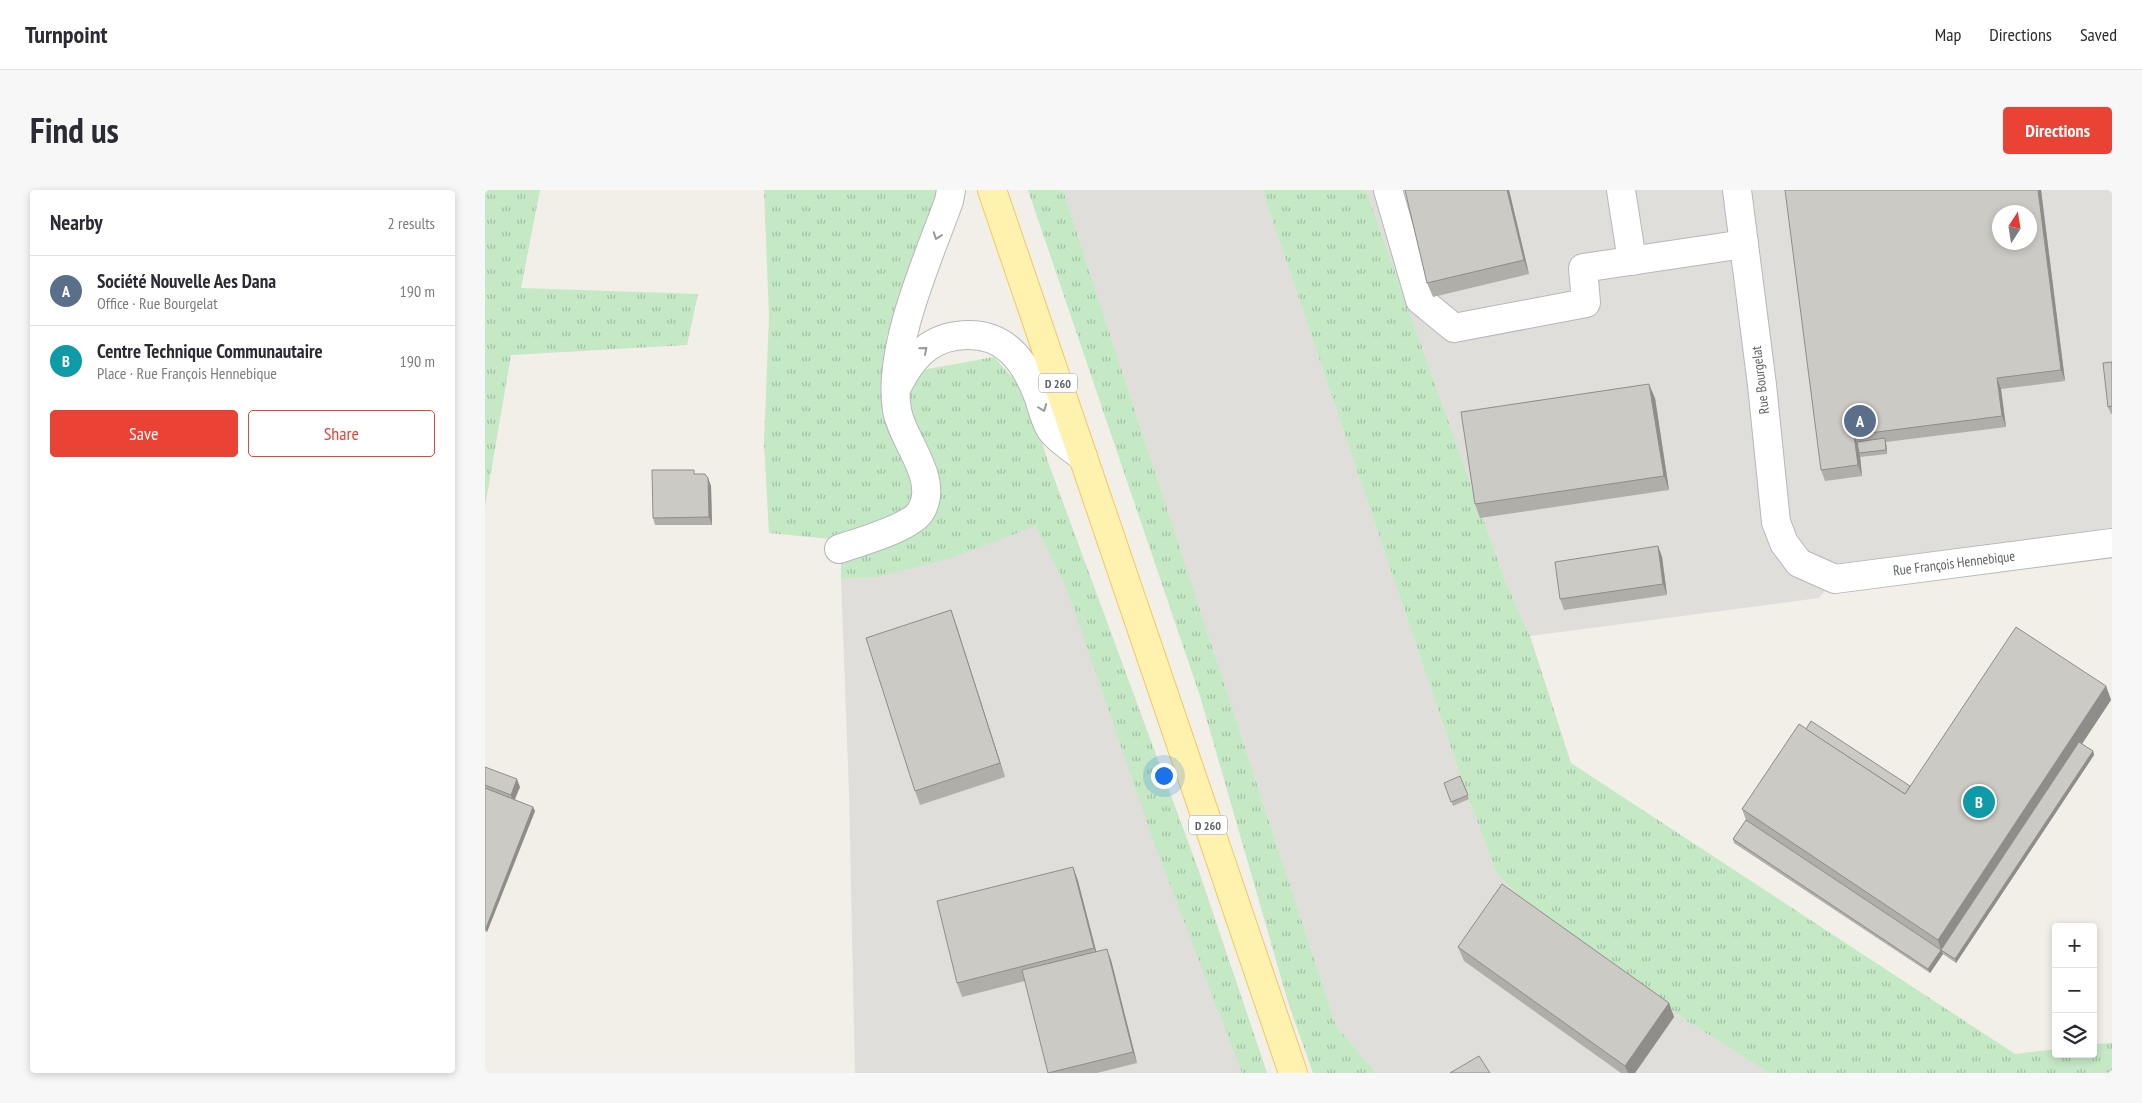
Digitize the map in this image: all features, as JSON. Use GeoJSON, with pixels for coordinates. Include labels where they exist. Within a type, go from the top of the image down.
{"type":"FeatureCollection","features":[{"type":"Feature","properties":{"kind":"main road","name":"D 260"},"geometry":{"type":"LineString","coordinates":[[992,190],[1293,1073]]}},
{"type":"Feature","properties":{"kind":"street"},"geometry":{"type":"LineString","coordinates":[[839,549],[902,526],[921,511],[926,494],[924,476],[897,411],[898,357],[951,190]]}},
{"type":"Feature","properties":{"kind":"street"},"geometry":{"type":"LineString","coordinates":[[1388,190],[1420,300],[1454,328],[1586,303],[1583,268],[1743,244]]}},
{"type":"Feature","properties":{"kind":"street"},"geometry":{"type":"LineString","coordinates":[[1621,190],[1632,260]]}},
{"type":"Feature","properties":{"kind":"street","name":"Rue Bourgelat"},"geometry":{"type":"LineString","coordinates":[[1737,190],[1762,385],[1776,522],[1784,543],[1799,564]]}},
{"type":"Feature","properties":{"kind":"street"},"geometry":{"type":"LineString","coordinates":[[897,389],[909,364],[939,338],[973,333],[998,340],[1017,358],[1032,380],[1051,430],[1083,458]]}},
{"type":"Feature","properties":{"kind":"street","name":"Rue François Hennebique"},"geometry":{"type":"LineString","coordinates":[[1799,564],[1835,579],[2112,543]]}},
{"type":"Feature","properties":{"kind":"shaded area"},"geometry":{"type":"Polygon","coordinates":[[[1063,190],[1262,190],[1462,780],[1496,872],[1601,958],[1687,1021],[1769,1073],[1376,1073],[1336,1026],[1063,190]]]}},
{"type":"Feature","properties":{"kind":"shaded area"},"geometry":{"type":"Polygon","coordinates":[[[1366,190],[2112,190],[2112,543],[1835,579],[1819,598],[1530,636],[1506,583],[1366,190]]]}},
{"type":"Feature","properties":{"kind":"shaded area"},"geometry":{"type":"Polygon","coordinates":[[[1067,514],[1198,869],[1267,1073],[855,1073],[849,792],[841,579],[875,578],[1067,514]]]}},
{"type":"Feature","properties":{"kind":"green space"},"geometry":{"type":"Polygon","coordinates":[[[485,190],[540,190],[521,288],[698,294],[687,345],[511,355],[485,507],[485,190]]]}},
{"type":"Feature","properties":{"kind":"green space"},"geometry":{"type":"Polygon","coordinates":[[[764,190],[939,190],[931,223],[886,338],[922,370],[994,357],[1030,397],[1047,459],[1198,869],[1267,1073],[1242,1073],[1153,840],[1067,589],[1036,526],[951,558],[875,578],[841,579],[841,540],[769,533],[764,443],[769,316],[764,190]]]}},
{"type":"Feature","properties":{"kind":"green space"},"geometry":{"type":"Polygon","coordinates":[[[1028,190],[1063,190],[1336,1026],[1376,1073],[1313,1073],[1288,1002],[1200,696],[1028,190]]]}},
{"type":"Feature","properties":{"kind":"green space"},"geometry":{"type":"Polygon","coordinates":[[[1262,190],[1366,190],[1506,583],[1530,636],[1571,763],[2015,1054],[2052,1049],[2052,1058],[2097,1058],[2097,1044],[2112,1043],[2112,1073],[1769,1073],[1687,1021],[1521,898],[1496,872],[1462,780],[1262,190]]]}},
{"type":"Feature","properties":{"kind":"building"},"geometry":{"type":"Polygon","coordinates":[[[1405,190],[1507,190],[1524,260],[1427,283],[1405,190]]]}},
{"type":"Feature","properties":{"kind":"building"},"geometry":{"type":"Polygon","coordinates":[[[1785,190],[2038,190],[2061,370],[1997,378],[2002,416],[1854,435],[1858,465],[1821,470],[1785,190]]]}},
{"type":"Feature","properties":{"kind":"building"},"geometry":{"type":"Polygon","coordinates":[[[2112,362],[2112,406],[2108,407],[2103,363],[2112,362]]]}},
{"type":"Feature","properties":{"kind":"building"},"geometry":{"type":"Polygon","coordinates":[[[1649,384],[1664,476],[1475,504],[1461,412],[1649,384]]]}},
{"type":"Feature","properties":{"kind":"building"},"geometry":{"type":"Polygon","coordinates":[[[1885,438],[1886,450],[1859,453],[1857,442],[1885,438]]]}},
{"type":"Feature","properties":{"kind":"building"},"geometry":{"type":"Polygon","coordinates":[[[652,470],[694,470],[694,474],[705,474],[708,478],[709,517],[653,518],[652,470]]]}},
{"type":"Feature","properties":{"kind":"building"},"geometry":{"type":"Polygon","coordinates":[[[1658,546],[1663,584],[1560,599],[1555,562],[1658,546]]]}},
{"type":"Feature","properties":{"kind":"building"},"geometry":{"type":"Polygon","coordinates":[[[951,610],[1000,763],[915,791],[866,638],[951,610]]]}},
{"type":"Feature","properties":{"kind":"building"},"geometry":{"type":"Polygon","coordinates":[[[2016,627],[2106,686],[1938,940],[1742,809],[1799,724],[1905,794],[2016,627]]]}},
{"type":"Feature","properties":{"kind":"building"},"geometry":{"type":"Polygon","coordinates":[[[1811,721],[1910,786],[1905,794],[1806,729],[1811,721]]]}},
{"type":"Feature","properties":{"kind":"building"},"geometry":{"type":"Polygon","coordinates":[[[2079,742],[2093,751],[1955,959],[1941,950],[2079,742]]]}},
{"type":"Feature","properties":{"kind":"building"},"geometry":{"type":"Polygon","coordinates":[[[485,767],[517,779],[511,795],[485,785],[485,767]]]}},
{"type":"Feature","properties":{"kind":"building"},"geometry":{"type":"Polygon","coordinates":[[[1460,776],[1468,795],[1451,802],[1444,783],[1460,776]]]}},
{"type":"Feature","properties":{"kind":"building"},"geometry":{"type":"Polygon","coordinates":[[[485,788],[533,807],[486,928],[485,928],[485,788]]]}},
{"type":"Feature","properties":{"kind":"building"},"geometry":{"type":"Polygon","coordinates":[[[1746,820],[1941,950],[1928,969],[1733,839],[1746,820]]]}},
{"type":"Feature","properties":{"kind":"building"},"geometry":{"type":"Polygon","coordinates":[[[1073,867],[1094,948],[957,983],[937,901],[1073,867]]]}},
{"type":"Feature","properties":{"kind":"building"},"geometry":{"type":"Polygon","coordinates":[[[1502,884],[1669,1003],[1625,1066],[1458,947],[1502,884]]]}},
{"type":"Feature","properties":{"kind":"building"},"geometry":{"type":"Polygon","coordinates":[[[1107,949],[1133,1052],[1048,1073],[1022,970],[1107,949]]]}},
{"type":"Feature","properties":{"kind":"building"},"geometry":{"type":"Polygon","coordinates":[[[1479,1056],[1490,1073],[1450,1073],[1479,1056]]]}},
{"type":"Feature","properties":{"kind":"place","name":"Société Nouvelle Aes Dana"},"geometry":{"type":"Point","coordinates":[1860,421]}},
{"type":"Feature","properties":{"kind":"place","name":"Centre Technique Communautaire"},"geometry":{"type":"Point","coordinates":[1979,802]}}]}
